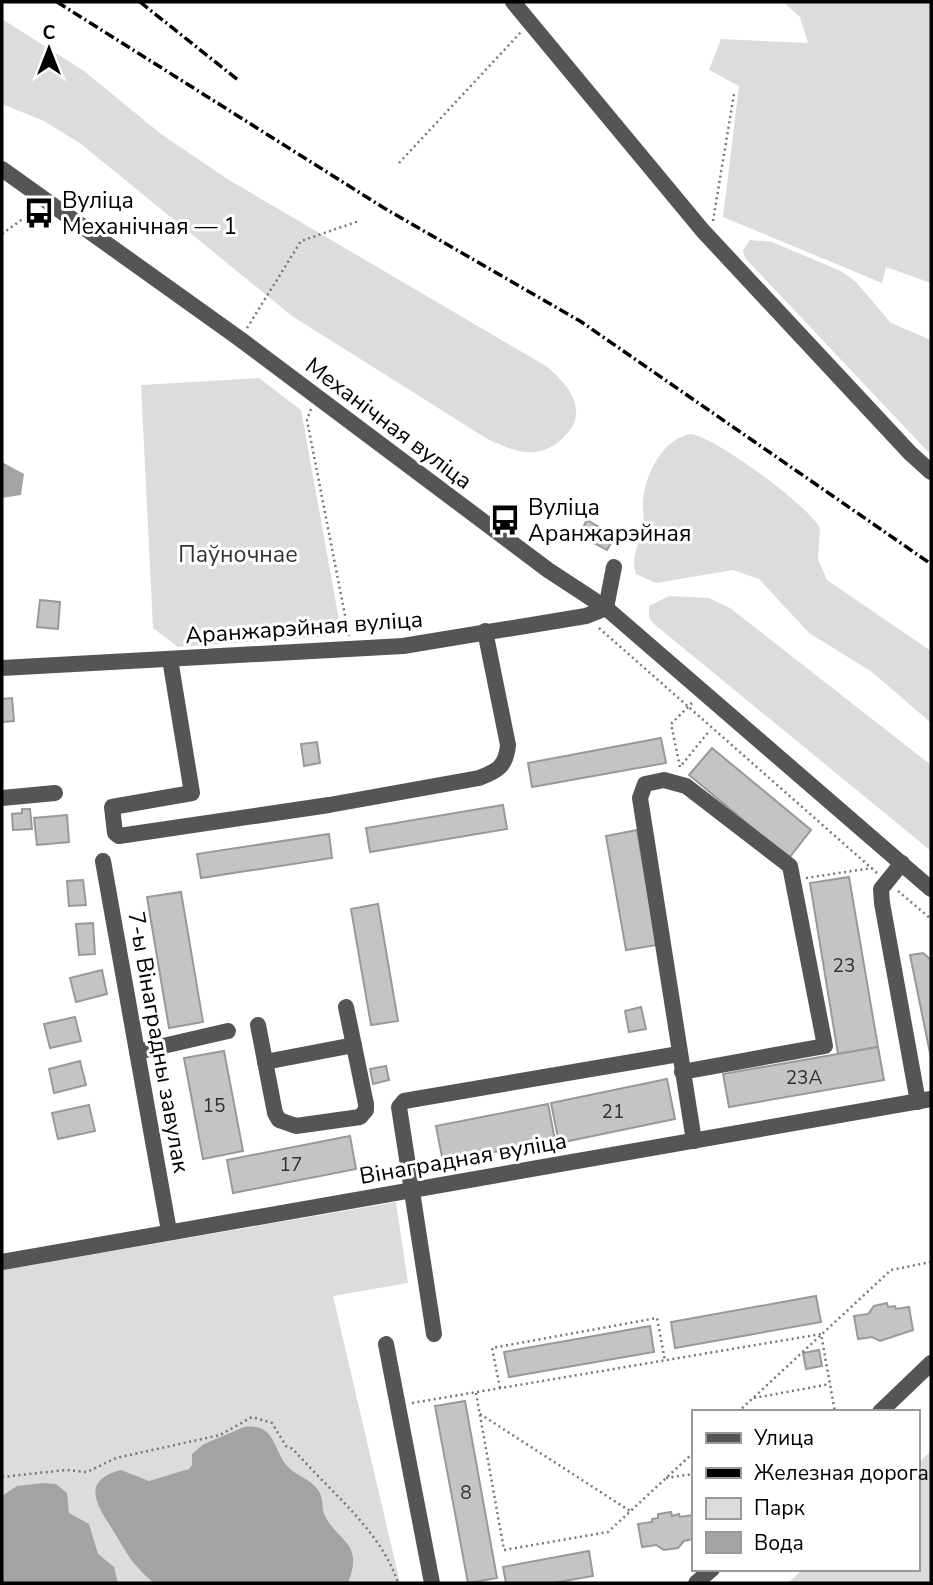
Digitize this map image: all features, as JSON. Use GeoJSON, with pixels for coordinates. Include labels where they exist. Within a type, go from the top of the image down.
{"type":"FeatureCollection","features":[{"type":"Feature","properties":{"kind":"street"},"geometry":{"type":"LineString","coordinates":[[513,2],[703,231],[909,453],[931,472]]}},
{"type":"Feature","properties":{"kind":"street","name":"Механічная вуліца"},"geometry":{"type":"LineString","coordinates":[[2,170],[240,340],[548,570],[606,608],[931,889]]}},
{"type":"Feature","properties":{"kind":"street"},"geometry":{"type":"LineString","coordinates":[[606,608],[614,567]]}},
{"type":"Feature","properties":{"kind":"street","name":"Аранжарэйная вуліца"},"geometry":{"type":"LineString","coordinates":[[2,668],[403,646],[586,616],[606,608]]}},
{"type":"Feature","properties":{"kind":"street"},"geometry":{"type":"LineString","coordinates":[[170,660],[192,793],[112,807],[115,833],[118,836],[330,805],[479,778],[497,772],[507,759],[508,745],[485,631]]}},
{"type":"Feature","properties":{"kind":"street"},"geometry":{"type":"LineString","coordinates":[[682,1072],[824,1046],[790,866],[686,786],[664,780],[646,784],[640,798],[679,1054],[682,1072],[694,1141]]}},
{"type":"Feature","properties":{"kind":"street"},"geometry":{"type":"LineString","coordinates":[[2,798],[55,793]]}},
{"type":"Feature","properties":{"kind":"street","name":"7-ы Вінаградны завулак"},"geometry":{"type":"LineString","coordinates":[[103,861],[169,1231]]}},
{"type":"Feature","properties":{"kind":"street"},"geometry":{"type":"LineString","coordinates":[[902,863],[881,889],[881,903],[924,1101]]}},
{"type":"Feature","properties":{"kind":"street"},"geometry":{"type":"LineString","coordinates":[[258,1025],[275,1113],[279,1120],[296,1126],[360,1117],[366,1110],[366,1104],[346,1007]]}},
{"type":"Feature","properties":{"kind":"street"},"geometry":{"type":"LineString","coordinates":[[137,1052],[228,1031]]}},
{"type":"Feature","properties":{"kind":"street"},"geometry":{"type":"LineString","coordinates":[[265,1062],[354,1045]]}},
{"type":"Feature","properties":{"kind":"street"},"geometry":{"type":"LineString","coordinates":[[434,1334],[398,1114],[404,1101],[679,1054]]}},
{"type":"Feature","properties":{"kind":"street","name":"Вінаградная вуліца"},"geometry":{"type":"LineString","coordinates":[[2,1262],[924,1101]]}},
{"type":"Feature","properties":{"kind":"street"},"geometry":{"type":"LineString","coordinates":[[386,1344],[432,1583]]}},
{"type":"Feature","properties":{"kind":"street"},"geometry":{"type":"LineString","coordinates":[[882,1410],[931,1363]]}},
{"type":"Feature","properties":{"kind":"street"},"geometry":{"type":"LineString","coordinates":[[696,1583],[710,1571]]}},
{"type":"Feature","properties":{"kind":"path"},"geometry":{"type":"LineString","coordinates":[[399,163],[529,23]]}},
{"type":"Feature","properties":{"kind":"path"},"geometry":{"type":"LineString","coordinates":[[703,231],[715,219],[734,94]]}},
{"type":"Feature","properties":{"kind":"path"},"geometry":{"type":"LineString","coordinates":[[2,234],[34,210]]}},
{"type":"Feature","properties":{"kind":"path"},"geometry":{"type":"LineString","coordinates":[[240,340],[301,242],[359,221]]}},
{"type":"Feature","properties":{"kind":"path"},"geometry":{"type":"LineString","coordinates":[[315,396],[307,420],[351,647]]}},
{"type":"Feature","properties":{"kind":"path"},"geometry":{"type":"LineString","coordinates":[[586,616],[711,729],[931,919]]}},
{"type":"Feature","properties":{"kind":"path"},"geometry":{"type":"LineString","coordinates":[[664,686],[669,682]]}},
{"type":"Feature","properties":{"kind":"path"},"geometry":{"type":"LineString","coordinates":[[693,703],[671,724],[680,767],[711,729]]}},
{"type":"Feature","properties":{"kind":"path"},"geometry":{"type":"LineString","coordinates":[[793,880],[872,868]]}},
{"type":"Feature","properties":{"kind":"path"},"geometry":{"type":"LineString","coordinates":[[740,1410],[891,1270],[931,1262]]}},
{"type":"Feature","properties":{"kind":"path"},"geometry":{"type":"LineString","coordinates":[[500,1388],[492,1348],[657,1318],[665,1360]]}},
{"type":"Feature","properties":{"kind":"path"},"geometry":{"type":"LineString","coordinates":[[398,1405],[821,1334]]}},
{"type":"Feature","properties":{"kind":"path"},"geometry":{"type":"LineString","coordinates":[[821,1334],[835,1410]]}},
{"type":"Feature","properties":{"kind":"path"},"geometry":{"type":"LineString","coordinates":[[752,1399],[830,1384]]}},
{"type":"Feature","properties":{"kind":"path"},"geometry":{"type":"LineString","coordinates":[[476,1392],[504,1550],[608,1532],[692,1454]]}},
{"type":"Feature","properties":{"kind":"path"},"geometry":{"type":"LineString","coordinates":[[480,1414],[631,1511]]}},
{"type":"Feature","properties":{"kind":"path"},"geometry":{"type":"LineString","coordinates":[[2,1477],[66,1470],[87,1472],[116,1458],[220,1435],[252,1417],[272,1423],[286,1446],[293,1449],[342,1498],[391,1560],[398,1583]]}},
{"type":"Feature","properties":{"kind":"path"},"geometry":{"type":"LineString","coordinates":[[666,1478],[692,1474]]}},
{"type":"Feature","properties":{"kind":"green space"},"geometry":{"type":"Polygon","coordinates":[[[783,2],[931,2],[931,283],[886,267],[882,283],[723,217],[739,86],[709,70],[721,39],[808,43],[800,17],[783,2]]]}},
{"type":"Feature","properties":{"kind":"green space"},"geometry":{"type":"Polygon","coordinates":[[[2,19],[84,71],[161,134],[229,180],[546,366],[562,381],[573,398],[576,417],[572,427],[558,442],[540,451],[524,452],[506,447],[489,440],[292,316],[81,144],[44,121],[2,104],[2,19]]]}},
{"type":"Feature","properties":{"kind":"green space"},"geometry":{"type":"Polygon","coordinates":[[[750,240],[772,242],[841,271],[856,282],[891,323],[931,340],[931,455],[745,258],[743,250],[750,240]]]}},
{"type":"Feature","properties":{"kind":"green space","name":"Паўночнае"},"geometry":{"type":"Polygon","coordinates":[[[259,378],[301,410],[341,631],[334,636],[178,647],[153,628],[141,385],[259,378]]]}},
{"type":"Feature","properties":{"kind":"green space"},"geometry":{"type":"Polygon","coordinates":[[[691,434],[739,459],[799,504],[820,528],[818,559],[827,580],[931,651],[931,723],[872,672],[809,633],[759,579],[733,570],[656,583],[636,574],[635,556],[644,520],[643,500],[652,468],[672,442],[691,434]]]}},
{"type":"Feature","properties":{"kind":"green space"},"geometry":{"type":"Polygon","coordinates":[[[669,596],[709,598],[730,608],[931,765],[931,851],[654,624],[649,618],[649,606],[669,596]]]}},
{"type":"Feature","properties":{"kind":"green space"},"geometry":{"type":"Polygon","coordinates":[[[396,1202],[408,1283],[333,1296],[400,1583],[2,1583],[2,1270],[396,1202]]]}},
{"type":"Feature","properties":{"kind":"green space"},"geometry":{"type":"Polygon","coordinates":[[[931,1451],[931,1583],[788,1583],[801,1571],[919,1571],[919,1462],[931,1451]]]}},
{"type":"Feature","properties":{"kind":"water"},"geometry":{"type":"Polygon","coordinates":[[[2,462],[24,474],[21,495],[2,498],[2,462]]]}},
{"type":"Feature","properties":{"kind":"water"},"geometry":{"type":"Polygon","coordinates":[[[244,1427],[262,1429],[268,1433],[288,1467],[318,1490],[325,1516],[351,1551],[353,1559],[348,1583],[154,1583],[127,1554],[98,1505],[96,1488],[100,1481],[121,1470],[149,1481],[189,1469],[192,1465],[192,1454],[204,1444],[244,1427]]]}},
{"type":"Feature","properties":{"kind":"water"},"geometry":{"type":"Polygon","coordinates":[[[56,1484],[67,1493],[69,1513],[89,1524],[98,1554],[114,1567],[118,1583],[2,1583],[2,1496],[17,1486],[56,1484]]]}},
{"type":"Feature","properties":{"kind":"building"},"geometry":{"type":"Polygon","coordinates":[[[587,520],[615,536],[607,550],[579,535],[587,520]]]}},
{"type":"Feature","properties":{"kind":"building"},"geometry":{"type":"Polygon","coordinates":[[[40,600],[60,602],[58,629],[37,627],[40,600]]]}},
{"type":"Feature","properties":{"kind":"building"},"geometry":{"type":"Polygon","coordinates":[[[12,698],[14,721],[2,722],[2,699],[12,698]]]}},
{"type":"Feature","properties":{"kind":"building"},"geometry":{"type":"Polygon","coordinates":[[[661,738],[666,763],[532,787],[528,763],[661,738]]]}},
{"type":"Feature","properties":{"kind":"building"},"geometry":{"type":"Polygon","coordinates":[[[317,742],[320,763],[304,766],[301,744],[317,742]]]}},
{"type":"Feature","properties":{"kind":"building"},"geometry":{"type":"Polygon","coordinates":[[[712,748],[811,830],[789,858],[689,775],[712,748]]]}},
{"type":"Feature","properties":{"kind":"building"},"geometry":{"type":"Polygon","coordinates":[[[503,805],[507,829],[370,852],[366,828],[503,805]]]}},
{"type":"Feature","properties":{"kind":"building"},"geometry":{"type":"Polygon","coordinates":[[[22,809],[30,809],[32,829],[13,830],[12,814],[22,813],[22,809]]]}},
{"type":"Feature","properties":{"kind":"building"},"geometry":{"type":"Polygon","coordinates":[[[67,815],[69,842],[37,845],[34,818],[67,815]]]}},
{"type":"Feature","properties":{"kind":"building"},"geometry":{"type":"Polygon","coordinates":[[[637,830],[657,945],[626,950],[606,836],[637,830]]]}},
{"type":"Feature","properties":{"kind":"building"},"geometry":{"type":"Polygon","coordinates":[[[329,834],[332,858],[201,878],[197,854],[329,834]]]}},
{"type":"Feature","properties":{"kind":"building"},"geometry":{"type":"Polygon","coordinates":[[[849,877],[878,1047],[838,1054],[810,883],[849,877]]]}},
{"type":"Feature","properties":{"kind":"building"},"geometry":{"type":"Polygon","coordinates":[[[83,880],[86,905],[69,906],[67,881],[83,880]]]}},
{"type":"Feature","properties":{"kind":"building"},"geometry":{"type":"Polygon","coordinates":[[[181,892],[203,1022],[169,1028],[147,897],[181,892]]]}},
{"type":"Feature","properties":{"kind":"building"},"geometry":{"type":"Polygon","coordinates":[[[378,904],[398,1021],[371,1025],[351,909],[378,904]]]}},
{"type":"Feature","properties":{"kind":"building"},"geometry":{"type":"Polygon","coordinates":[[[93,923],[95,954],[79,955],[76,924],[93,923]]]}},
{"type":"Feature","properties":{"kind":"building"},"geometry":{"type":"Polygon","coordinates":[[[923,953],[931,960],[931,1058],[910,955],[923,953]]]}},
{"type":"Feature","properties":{"kind":"building"},"geometry":{"type":"Polygon","coordinates":[[[102,970],[107,994],[76,1002],[70,978],[102,970]]]}},
{"type":"Feature","properties":{"kind":"building"},"geometry":{"type":"Polygon","coordinates":[[[641,1007],[646,1029],[629,1032],[625,1011],[641,1007]]]}},
{"type":"Feature","properties":{"kind":"building"},"geometry":{"type":"Polygon","coordinates":[[[75,1017],[81,1041],[50,1048],[44,1024],[75,1017]]]}},
{"type":"Feature","properties":{"kind":"building"},"geometry":{"type":"Polygon","coordinates":[[[878,1047],[884,1080],[729,1107],[723,1074],[878,1047]]]}},
{"type":"Feature","properties":{"kind":"building"},"geometry":{"type":"Polygon","coordinates":[[[224,1051],[243,1151],[203,1159],[184,1058],[224,1051]]]}},
{"type":"Feature","properties":{"kind":"building"},"geometry":{"type":"Polygon","coordinates":[[[80,1061],[86,1085],[54,1093],[49,1069],[80,1061]]]}},
{"type":"Feature","properties":{"kind":"building"},"geometry":{"type":"Polygon","coordinates":[[[386,1066],[389,1080],[373,1084],[370,1069],[386,1066]]]}},
{"type":"Feature","properties":{"kind":"building"},"geometry":{"type":"Polygon","coordinates":[[[667,1079],[675,1119],[559,1143],[551,1103],[667,1079]]]}},
{"type":"Feature","properties":{"kind":"building"},"geometry":{"type":"Polygon","coordinates":[[[548,1104],[555,1140],[443,1162],[436,1126],[548,1104]]]}},
{"type":"Feature","properties":{"kind":"building"},"geometry":{"type":"Polygon","coordinates":[[[89,1105],[95,1131],[58,1139],[52,1113],[89,1105]]]}},
{"type":"Feature","properties":{"kind":"building"},"geometry":{"type":"Polygon","coordinates":[[[350,1136],[356,1169],[233,1193],[227,1160],[350,1136]]]}},
{"type":"Feature","properties":{"kind":"building"},"geometry":{"type":"Polygon","coordinates":[[[816,1296],[821,1322],[675,1348],[671,1322],[816,1296]]]}},
{"type":"Feature","properties":{"kind":"building"},"geometry":{"type":"Polygon","coordinates":[[[887,1303],[888,1307],[895,1306],[896,1309],[909,1307],[913,1330],[880,1341],[872,1337],[858,1339],[854,1316],[868,1314],[874,1306],[887,1303]]]}},
{"type":"Feature","properties":{"kind":"building"},"geometry":{"type":"Polygon","coordinates":[[[650,1326],[654,1352],[509,1377],[504,1352],[650,1326]]]}},
{"type":"Feature","properties":{"kind":"building"},"geometry":{"type":"Polygon","coordinates":[[[819,1350],[822,1366],[806,1369],[803,1353],[819,1350]]]}},
{"type":"Feature","properties":{"kind":"building"},"geometry":{"type":"Polygon","coordinates":[[[465,1401],[497,1578],[468,1583],[435,1406],[465,1401]]]}},
{"type":"Feature","properties":{"kind":"building"},"geometry":{"type":"Polygon","coordinates":[[[671,1512],[672,1516],[692,1515],[692,1539],[684,1541],[678,1548],[664,1550],[656,1545],[642,1547],[638,1524],[652,1522],[652,1519],[658,1518],[658,1514],[671,1512]]]}},
{"type":"Feature","properties":{"kind":"building"},"geometry":{"type":"Polygon","coordinates":[[[589,1551],[593,1576],[553,1583],[506,1583],[503,1567],[589,1551]]]}},
{"type":"Feature","properties":{"kind":"railway"},"geometry":{"type":"LineString","coordinates":[[57,2],[384,208],[580,321],[931,564]]}},
{"type":"Feature","properties":{"kind":"railway"},"geometry":{"type":"LineString","coordinates":[[140,2],[238,80]]}},
{"type":"Feature","properties":{"kind":"place","name":"Вуліца Механічная — 1"},"geometry":{"type":"Point","coordinates":[39,213]}},
{"type":"Feature","properties":{"kind":"place","name":"Вуліца Аранжарэйная"},"geometry":{"type":"Point","coordinates":[505,520]}}]}
